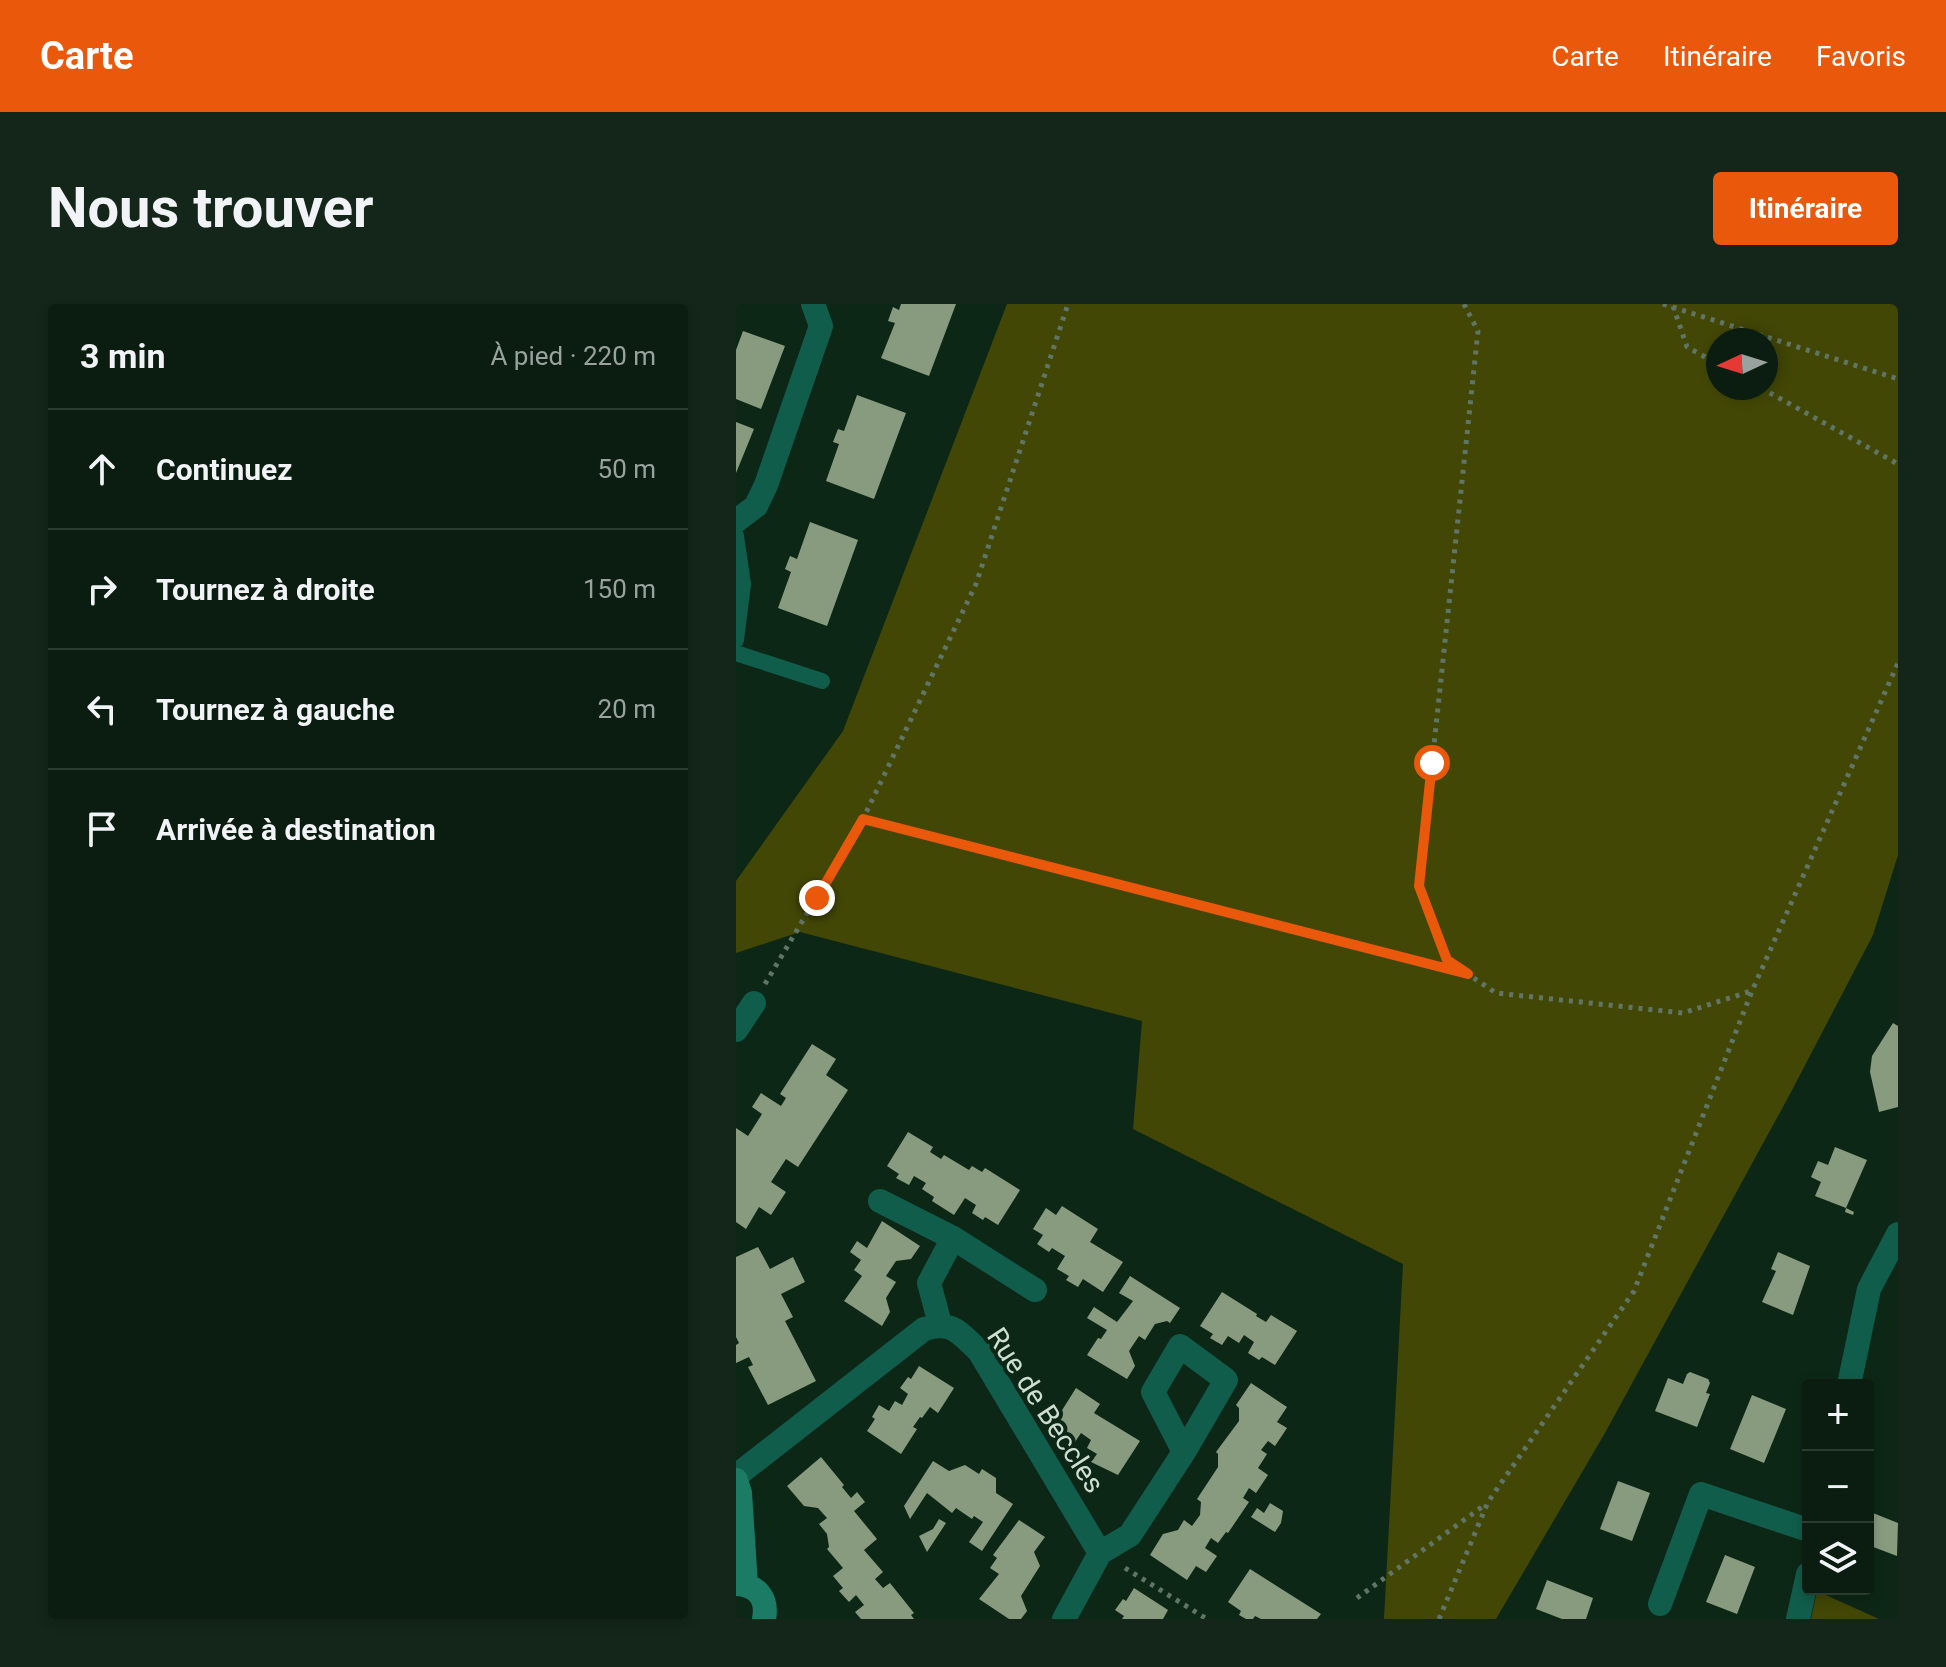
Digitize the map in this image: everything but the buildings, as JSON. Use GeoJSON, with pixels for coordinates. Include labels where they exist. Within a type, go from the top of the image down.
{"type":"FeatureCollection","features":[{"type":"Feature","properties":{"kind":"street"},"geometry":{"type":"LineString","coordinates":[[736,521],[756,506],[766,485],[821,326],[818,307]]}},
{"type":"Feature","properties":{"kind":"street"},"geometry":{"type":"LineString","coordinates":[[736,1030],[754,1003]]}},
{"type":"Feature","properties":{"kind":"street"},"geometry":{"type":"LineString","coordinates":[[880,1201],[953,1238],[1035,1290]]}},
{"type":"Feature","properties":{"kind":"street"},"geometry":{"type":"LineString","coordinates":[[1850,1379],[1869,1289],[1898,1234]]}},
{"type":"Feature","properties":{"kind":"street"},"geometry":{"type":"LineString","coordinates":[[764,1619],[765,1603],[754,1588],[741,1584],[740,1493],[736,1478],[924,1329],[940,1324],[929,1283],[953,1238]]}},
{"type":"Feature","properties":{"kind":"street","name":"Rue de Beccles"},"geometry":{"type":"LineString","coordinates":[[940,1324],[954,1328],[979,1351],[1100,1553]]}},
{"type":"Feature","properties":{"kind":"street"},"geometry":{"type":"LineString","coordinates":[[1064,1619],[1100,1553],[1130,1535],[1184,1452]]}},
{"type":"Feature","properties":{"kind":"street"},"geometry":{"type":"LineString","coordinates":[[1660,1604],[1701,1494],[1802,1528]]}},
{"type":"Feature","properties":{"kind":"street"},"geometry":{"type":"LineString","coordinates":[[1798,1619],[1803,1595]]}},
{"type":"Feature","properties":{"kind":"lane"},"geometry":{"type":"LineString","coordinates":[[736,536],[743,584],[736,640]]}},
{"type":"Feature","properties":{"kind":"lane"},"geometry":{"type":"LineString","coordinates":[[736,653],[822,681]]}},
{"type":"Feature","properties":{"kind":"path"},"geometry":{"type":"LineString","coordinates":[[754,1003],[863,819],[976,584],[1068,304]]}},
{"type":"Feature","properties":{"kind":"path"},"geometry":{"type":"LineString","coordinates":[[1464,304],[1478,331],[1419,886],[1447,960],[1496,993],[1683,1013],[1752,991]]}},
{"type":"Feature","properties":{"kind":"path"},"geometry":{"type":"LineString","coordinates":[[1663,304],[1898,379]]}},
{"type":"Feature","properties":{"kind":"path"},"geometry":{"type":"LineString","coordinates":[[1673,305],[1687,347],[1706,357]]}},
{"type":"Feature","properties":{"kind":"path"},"geometry":{"type":"LineString","coordinates":[[1778,397],[1898,464]]}},
{"type":"Feature","properties":{"kind":"path"},"geometry":{"type":"LineString","coordinates":[[1439,1619],[1488,1502],[1634,1291],[1752,991],[1898,663]]}},
{"type":"Feature","properties":{"kind":"path"},"geometry":{"type":"LineString","coordinates":[[863,819],[1468,974]]}},
{"type":"Feature","properties":{"kind":"path"},"geometry":{"type":"LineString","coordinates":[[1357,1598],[1488,1502]]}},
{"type":"Feature","properties":{"kind":"path"},"geometry":{"type":"LineString","coordinates":[[1100,1553],[1207,1619]]}},
{"type":"Feature","properties":{"kind":"green space"},"geometry":{"type":"Polygon","coordinates":[[[1007,304],[1898,304],[1898,855],[1873,935],[1790,1094],[1605,1433],[1496,1619],[1384,1619],[1403,1264],[1133,1129],[1142,1021],[800,932],[736,953],[736,881],[843,731],[1007,304]]]}},
{"type":"Feature","properties":{"kind":"green space"},"geometry":{"type":"Polygon","coordinates":[[[1816,1595],[1826,1595],[1879,1619],[1811,1619],[1816,1595]]]}},
{"type":"Feature","properties":{"kind":"route"},"geometry":{"type":"LineString","coordinates":[[817,898],[863,819],[1468,974],[1447,960],[1419,886],[1432,763]]}}]}
